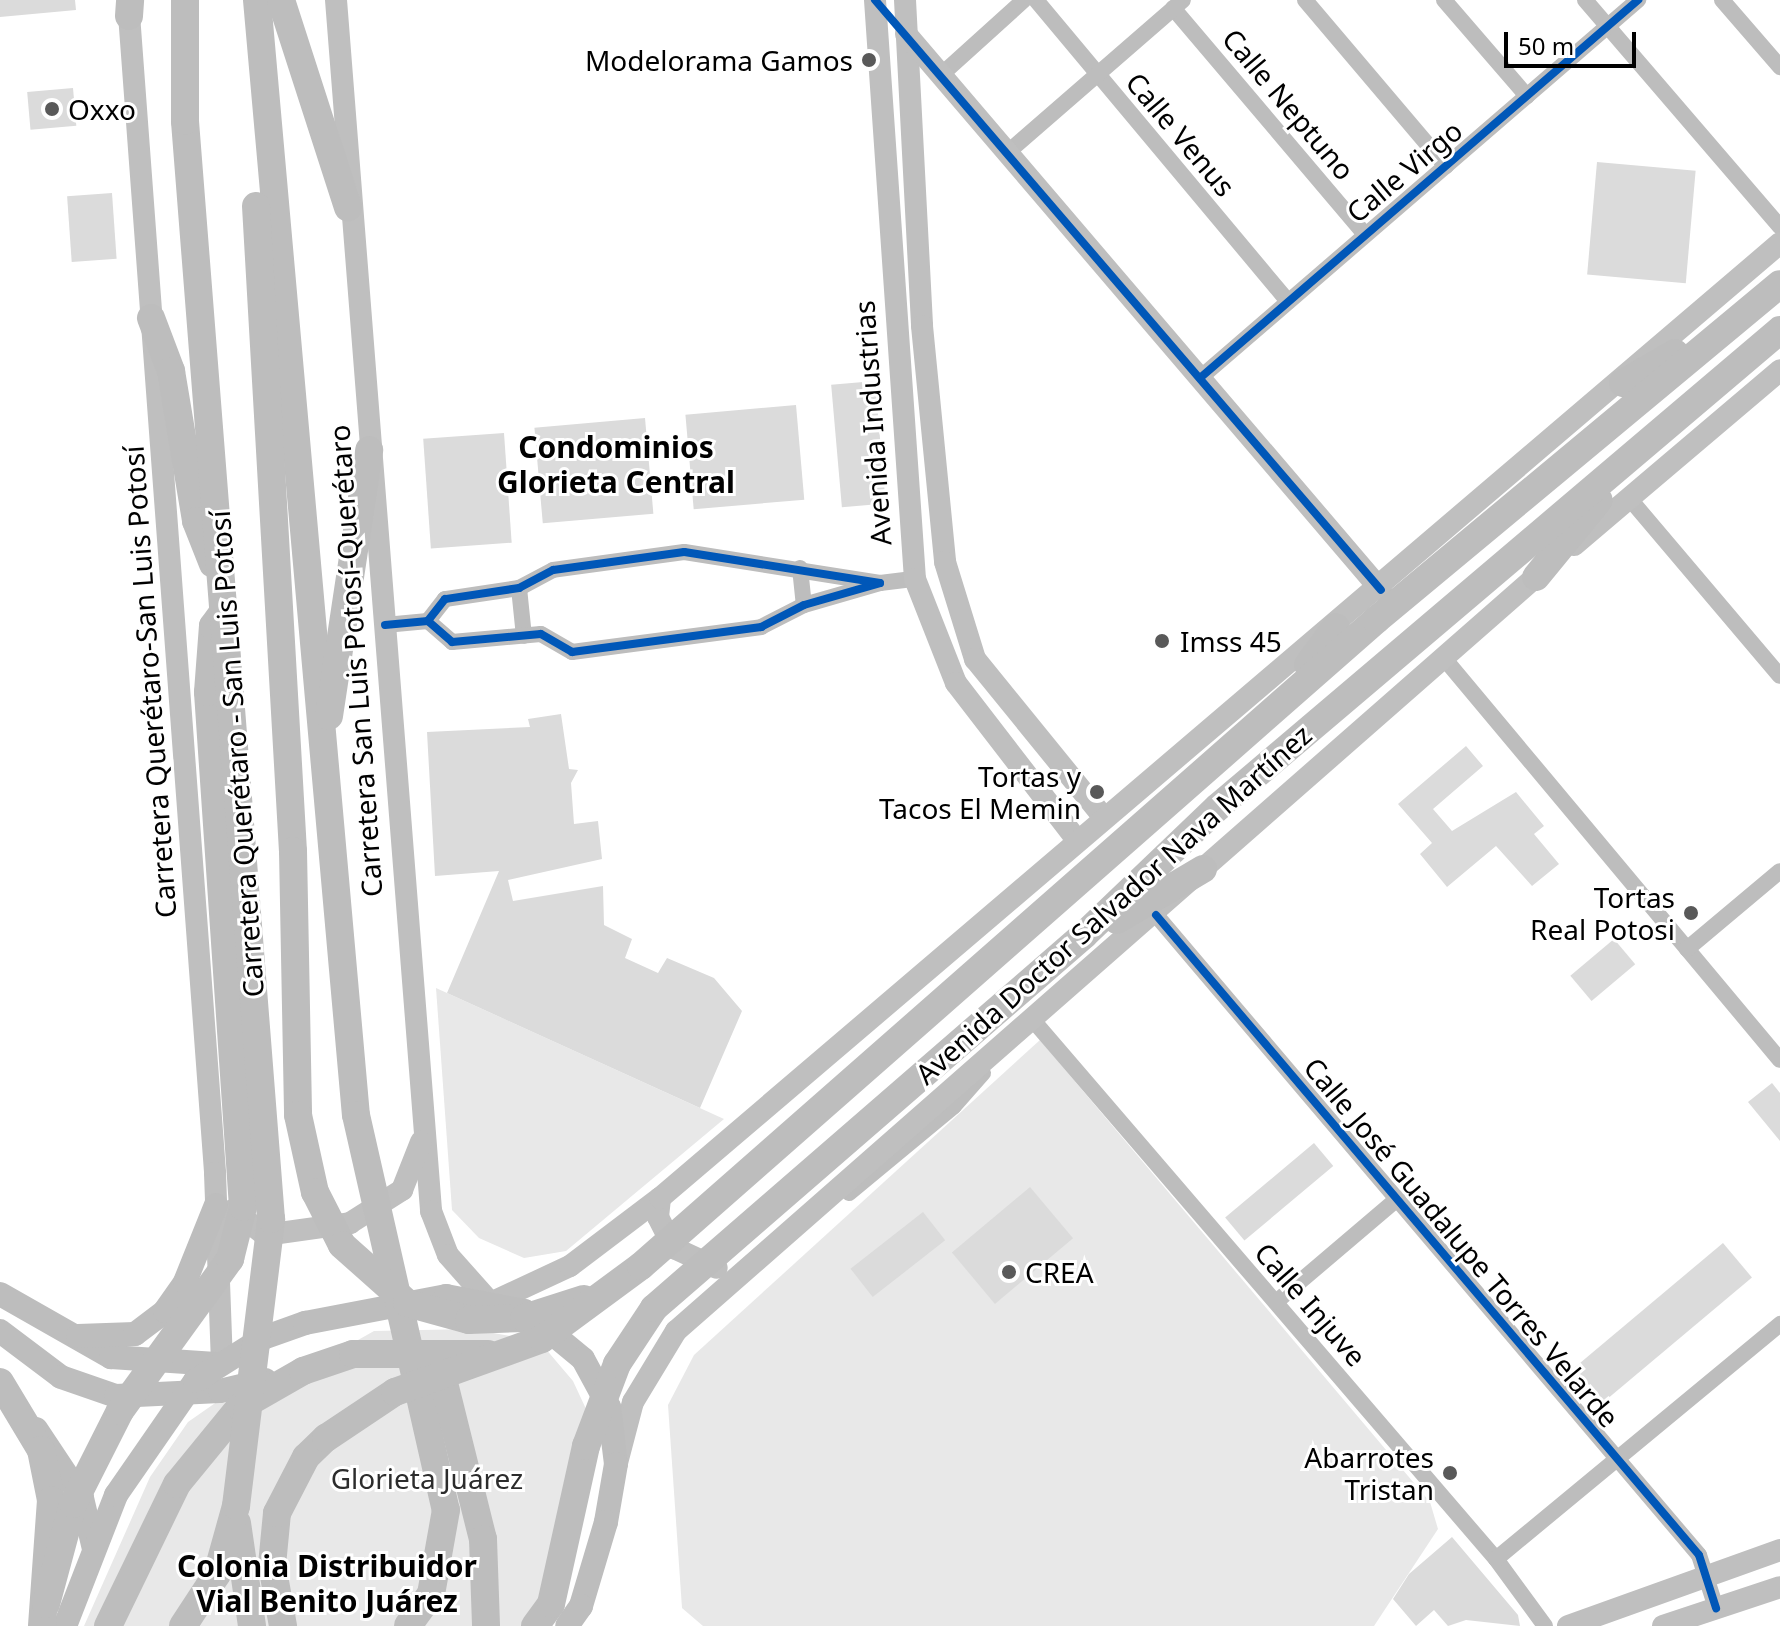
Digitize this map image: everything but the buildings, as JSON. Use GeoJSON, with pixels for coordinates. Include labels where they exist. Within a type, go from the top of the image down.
{"type":"FeatureCollection","features":[{"type":"Feature","properties":{"kind":"highway","name":"Carretera Querétaro - San Luis Potosí"},"geometry":{"type":"LineString","coordinates":[[185,0],[185,121],[226,603],[271,1219],[236,1506]]}},
{"type":"Feature","properties":{"kind":"highway"},"geometry":{"type":"LineString","coordinates":[[257,0],[356,1115],[377,1219],[446,1510],[431,1594],[408,1626]]}},
{"type":"Feature","properties":{"kind":"highway"},"geometry":{"type":"LineString","coordinates":[[281,0],[348,207]]}},
{"type":"Feature","properties":{"kind":"highway"},"geometry":{"type":"LineString","coordinates":[[267,119],[254,166],[293,851],[298,1115],[315,1192],[334,1234],[364,1270],[407,1303],[469,1320],[524,1318],[601,1293]]}},
{"type":"Feature","properties":{"kind":"highway"},"geometry":{"type":"LineString","coordinates":[[1623,383],[1662,364],[1780,266]]}},
{"type":"Feature","properties":{"kind":"highway","name":"Avenida Doctor Salvador Nava Martínez"},"geometry":{"type":"LineString","coordinates":[[283,1626],[272,1538],[306,1457],[358,1410],[395,1392],[513,1354],[601,1293],[730,1187],[1255,732],[1376,620],[1780,284]]}},
{"type":"Feature","properties":{"kind":"highway"},"geometry":{"type":"LineString","coordinates":[[44,1615],[73,1504],[120,1411],[230,1259],[208,692],[213,626],[226,603],[196,521],[171,371],[151,318]]}},
{"type":"Feature","properties":{"kind":"highway","name":"Avenida Doctor Salvador Nava Martínez"},"geometry":{"type":"LineString","coordinates":[[559,1556],[586,1446],[617,1364],[654,1308],[754,1215],[1084,935],[1218,807],[1780,330]]}},
{"type":"Feature","properties":{"kind":"highway"},"geometry":{"type":"LineString","coordinates":[[1536,577],[1644,443]]}},
{"type":"Feature","properties":{"kind":"highway"},"geometry":{"type":"LineString","coordinates":[[323,760],[369,450]]}},
{"type":"Feature","properties":{"kind":"highway"},"geometry":{"type":"LineString","coordinates":[[1255,732],[1336,627]]}},
{"type":"Feature","properties":{"kind":"highway"},"geometry":{"type":"LineString","coordinates":[[1084,935],[1203,869]]}},
{"type":"Feature","properties":{"kind":"highway"},"geometry":{"type":"LineString","coordinates":[[377,1219],[453,1401],[483,1539],[486,1626]]}},
{"type":"Feature","properties":{"kind":"highway"},"geometry":{"type":"LineString","coordinates":[[108,1626],[200,1450],[240,1407],[303,1371],[384,1351],[513,1354]]}},
{"type":"Feature","properties":{"kind":"highway"},"geometry":{"type":"LineString","coordinates":[[0,1382],[41,1450],[51,1500],[44,1615]]}},
{"type":"Feature","properties":{"kind":"highway"},"geometry":{"type":"LineString","coordinates":[[183,1626],[217,1574],[236,1506]]}},
{"type":"Feature","properties":{"kind":"highway"},"geometry":{"type":"LineString","coordinates":[[236,1506],[252,1626]]}},
{"type":"Feature","properties":{"kind":"highway"},"geometry":{"type":"LineString","coordinates":[[514,1626],[559,1556]]}},
{"type":"Feature","properties":{"kind":"highway"},"geometry":{"type":"LineString","coordinates":[[535,1626],[551,1604],[559,1556]]}},
{"type":"Feature","properties":{"kind":"main road","name":"Carretera San Luis Potosí-Querétaro"},"geometry":{"type":"LineString","coordinates":[[336,0],[348,207],[385,625],[424,1128],[436,1231],[492,1300]]}},
{"type":"Feature","properties":{"kind":"main road"},"geometry":{"type":"LineString","coordinates":[[875,0],[1381,590]]}},
{"type":"Feature","properties":{"kind":"main road","name":"Avenida Industrias"},"geometry":{"type":"LineString","coordinates":[[875,0],[896,343],[915,579],[956,683],[1077,840]]}},
{"type":"Feature","properties":{"kind":"main road","name":"Avenida Industrias"},"geometry":{"type":"LineString","coordinates":[[905,0],[930,413],[945,562],[975,659],[1104,818]]}},
{"type":"Feature","properties":{"kind":"main road","name":"Carretera Querétaro-San Luis Potosí"},"geometry":{"type":"LineString","coordinates":[[129,5],[215,1173],[230,1206],[219,1362]]}},
{"type":"Feature","properties":{"kind":"main road"},"geometry":{"type":"LineString","coordinates":[[65,1626],[94,1549],[149,1438],[219,1362],[263,1338],[360,1307],[492,1300],[570,1266],[660,1198],[1077,840],[1381,590],[1623,383],[1780,243]]}},
{"type":"Feature","properties":{"kind":"main road"},"geometry":{"type":"LineString","coordinates":[[896,343],[915,358],[930,413]]}},
{"type":"Feature","properties":{"kind":"main road","name":"Avenida Doctor Salvador Nava Martínez"},"geometry":{"type":"LineString","coordinates":[[616,1464],[633,1402],[676,1331],[1025,1025],[1156,915],[1203,869],[1443,657],[1780,370]]}},
{"type":"Feature","properties":{"kind":"main road"},"geometry":{"type":"LineString","coordinates":[[215,1173],[250,1228],[275,1236],[317,1232],[371,1214],[402,1190],[424,1128]]}},
{"type":"Feature","properties":{"kind":"main road"},"geometry":{"type":"LineString","coordinates":[[660,1198],[663,1233],[689,1260],[749,1270]]}},
{"type":"Feature","properties":{"kind":"main road"},"geometry":{"type":"LineString","coordinates":[[62,1334],[135,1334],[165,1311],[230,1206]]}},
{"type":"Feature","properties":{"kind":"main road"},"geometry":{"type":"LineString","coordinates":[[5,1295],[62,1334],[134,1362],[219,1362]]}},
{"type":"Feature","properties":{"kind":"main road"},"geometry":{"type":"LineString","coordinates":[[492,1300],[557,1332],[583,1359],[609,1407],[616,1464],[574,1619]]}},
{"type":"Feature","properties":{"kind":"main road"},"geometry":{"type":"LineString","coordinates":[[0,1331],[61,1377],[116,1396],[220,1391],[303,1371]]}},
{"type":"Feature","properties":{"kind":"main road"},"geometry":{"type":"LineString","coordinates":[[0,1394],[67,1471],[94,1549]]}},
{"type":"Feature","properties":{"kind":"main road"},"geometry":{"type":"LineString","coordinates":[[1568,1626],[1780,1550]]}},
{"type":"Feature","properties":{"kind":"main road"},"geometry":{"type":"LineString","coordinates":[[1663,1626],[1780,1587]]}},
{"type":"Feature","properties":{"kind":"street"},"geometry":{"type":"LineString","coordinates":[[941,75],[1024,0]]}},
{"type":"Feature","properties":{"kind":"street","name":"Calle Venus"},"geometry":{"type":"LineString","coordinates":[[1036,0],[1288,301]]}},
{"type":"Feature","properties":{"kind":"street"},"geometry":{"type":"LineString","coordinates":[[1305,0],[1446,166]]}},
{"type":"Feature","properties":{"kind":"street"},"geometry":{"type":"LineString","coordinates":[[1444,0],[1527,96]]}},
{"type":"Feature","properties":{"kind":"street"},"geometry":{"type":"LineString","coordinates":[[1585,0],[1780,227]]}},
{"type":"Feature","properties":{"kind":"street","name":"Calle Virgo"},"geometry":{"type":"LineString","coordinates":[[1200,378],[1364,233],[1638,0]]}},
{"type":"Feature","properties":{"kind":"street"},"geometry":{"type":"LineString","coordinates":[[1722,0],[1780,67]]}},
{"type":"Feature","properties":{"kind":"street"},"geometry":{"type":"LineString","coordinates":[[1007,153],[1178,4]]}},
{"type":"Feature","properties":{"kind":"street","name":"Calle Neptuno"},"geometry":{"type":"LineString","coordinates":[[1178,4],[1364,233]]}},
{"type":"Feature","properties":{"kind":"street"},"geometry":{"type":"LineString","coordinates":[[1629,498],[1780,676]]}},
{"type":"Feature","properties":{"kind":"street"},"geometry":{"type":"LineString","coordinates":[[428,621],[445,599],[519,588],[553,570],[684,552],[880,583]]}},
{"type":"Feature","properties":{"kind":"street"},"geometry":{"type":"LineString","coordinates":[[800,568],[804,605]]}},
{"type":"Feature","properties":{"kind":"street"},"geometry":{"type":"LineString","coordinates":[[385,625],[428,621],[452,642],[541,634],[572,652],[761,627],[804,605],[880,583],[915,579]]}},
{"type":"Feature","properties":{"kind":"street"},"geometry":{"type":"LineString","coordinates":[[519,588],[524,636]]}},
{"type":"Feature","properties":{"kind":"street"},"geometry":{"type":"LineString","coordinates":[[1443,657],[1780,1060]]}},
{"type":"Feature","properties":{"kind":"street"},"geometry":{"type":"LineString","coordinates":[[1687,949],[1780,871]]}},
{"type":"Feature","properties":{"kind":"street","name":"Calle José Guadalupe Torres Velarde"},"geometry":{"type":"LineString","coordinates":[[1156,915],[1699,1555],[1716,1608]]}},
{"type":"Feature","properties":{"kind":"street","name":"Calle Injuve"},"geometry":{"type":"LineString","coordinates":[[1025,1025],[1276,1302],[1496,1559],[1545,1626]]}},
{"type":"Feature","properties":{"kind":"street"},"geometry":{"type":"LineString","coordinates":[[1276,1302],[1398,1198]]}},
{"type":"Feature","properties":{"kind":"street"},"geometry":{"type":"LineString","coordinates":[[1496,1559],[1780,1324]]}},
{"type":"Feature","properties":{"kind":"green space"},"geometry":{"type":"Polygon","coordinates":[[[436,988],[724,1119],[566,1251],[524,1258],[479,1238],[452,1210],[436,988]]]}},
{"type":"Feature","properties":{"kind":"green space","name":"CREA"},"geometry":{"type":"Polygon","coordinates":[[[1040,1040],[1430,1502],[1438,1529],[1374,1626],[703,1626],[682,1608],[668,1405],[694,1355],[1040,1040]]]}},
{"type":"Feature","properties":{"kind":"green space","name":"Glorieta Juárez"},"geometry":{"type":"Polygon","coordinates":[[[471,1329],[539,1341],[573,1381],[593,1424],[536,1626],[84,1626],[150,1477],[188,1422],[254,1376],[303,1371],[374,1331],[471,1329]]]}},
{"type":"Feature","properties":{"kind":"cycle path"},"geometry":{"type":"LineString","coordinates":[[875,0],[1381,590]]}},
{"type":"Feature","properties":{"kind":"cycle path"},"geometry":{"type":"LineString","coordinates":[[1200,378],[1638,0]]}},
{"type":"Feature","properties":{"kind":"cycle path"},"geometry":{"type":"LineString","coordinates":[[385,625],[428,621],[452,642],[541,634],[572,652],[761,627],[804,605],[880,583],[684,552],[553,570],[519,588],[445,599],[428,621]]}},
{"type":"Feature","properties":{"kind":"cycle path"},"geometry":{"type":"LineString","coordinates":[[1156,915],[1699,1555],[1716,1608]]}},
{"type":"Feature","properties":{"kind":"place","name":"Modelorama Gamos"},"geometry":{"type":"Point","coordinates":[869,60]}},
{"type":"Feature","properties":{"kind":"place","name":"Oxxo"},"geometry":{"type":"Point","coordinates":[52,109]}},
{"type":"Feature","properties":{"kind":"place","name":"Imss 45"},"geometry":{"type":"Point","coordinates":[1162,641]}},
{"type":"Feature","properties":{"kind":"place","name":"Tortas y Tacos El Memin"},"geometry":{"type":"Point","coordinates":[1097,792]}},
{"type":"Feature","properties":{"kind":"place","name":"Tortas Real Potosi"},"geometry":{"type":"Point","coordinates":[1691,913]}},
{"type":"Feature","properties":{"kind":"place","name":"CREA"},"geometry":{"type":"Point","coordinates":[1009,1272]}},
{"type":"Feature","properties":{"kind":"place","name":"Abarrotes Tristan"},"geometry":{"type":"Point","coordinates":[1450,1473]}},
{"type":"Feature","properties":{"kind":"district","name":"Condominios Glorieta Central"},"geometry":{"type":"Point","coordinates":[616,464]}},
{"type":"Feature","properties":{"kind":"district","name":"Colonia Distribuidor Vial Benito Juárez"},"geometry":{"type":"Point","coordinates":[327,1583]}}]}
